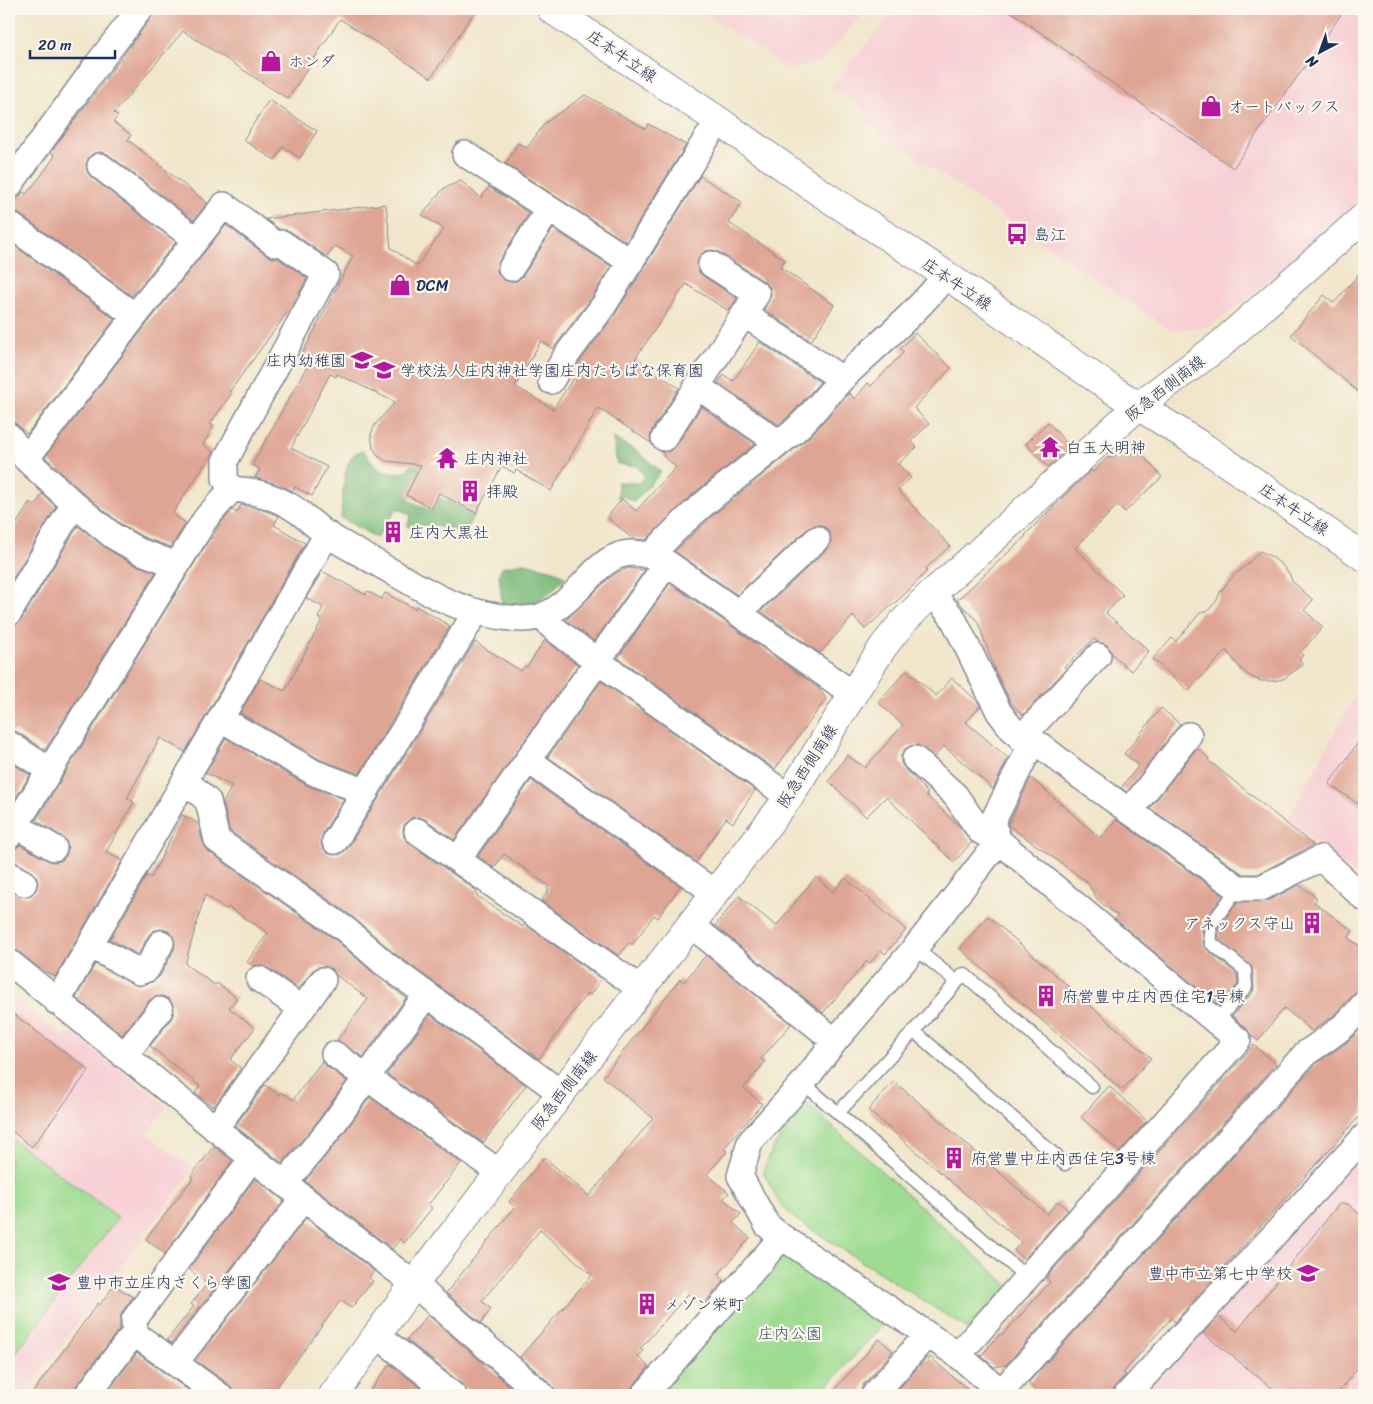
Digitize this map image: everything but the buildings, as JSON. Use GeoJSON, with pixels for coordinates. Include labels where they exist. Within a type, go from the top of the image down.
{"type":"FeatureCollection","features":[{"type":"Feature","properties":{"kind":"street"},"geometry":{"type":"LineString","coordinates":[[9,186],[92,70],[140,9]]}},
{"type":"Feature","properties":{"kind":"street","name":"庄本牛立線"},"geometry":{"type":"LineString","coordinates":[[551,9],[719,121],[818,191],[946,275],[1138,406],[1205,448],[1364,557]]}},
{"type":"Feature","properties":{"kind":"street"},"geometry":{"type":"LineString","coordinates":[[552,381],[566,356],[604,305],[719,121]]}},
{"type":"Feature","properties":{"kind":"street"},"geometry":{"type":"LineString","coordinates":[[465,154],[631,262]]}},
{"type":"Feature","properties":{"kind":"street"},"geometry":{"type":"LineString","coordinates":[[100,166],[196,240]]}},
{"type":"Feature","properties":{"kind":"street"},"geometry":{"type":"LineString","coordinates":[[177,565],[139,552],[126,545],[74,504],[15,448],[135,316],[224,205],[275,244],[282,243],[326,274],[225,461],[224,479],[232,489],[258,493],[280,501],[300,512],[327,534],[451,604],[476,612],[502,617],[542,617],[563,604],[595,571],[609,560],[626,554],[644,553],[660,559],[852,694]]}},
{"type":"Feature","properties":{"kind":"street"},"geometry":{"type":"LineString","coordinates":[[511,268],[549,209]]}},
{"type":"Feature","properties":{"kind":"street","name":"阪急西側南線"},"geometry":{"type":"LineString","coordinates":[[333,1395],[378,1336],[414,1284],[789,797],[852,694],[883,647],[902,624],[932,593],[1138,406],[1220,345],[1364,217]]}},
{"type":"Feature","properties":{"kind":"street"},"geometry":{"type":"LineString","coordinates":[[9,224],[135,316]]}},
{"type":"Feature","properties":{"kind":"street"},"geometry":{"type":"LineString","coordinates":[[664,438],[757,294],[711,264]]}},
{"type":"Feature","properties":{"kind":"street"},"geometry":{"type":"LineString","coordinates":[[458,859],[598,661],[660,559],[666,539],[710,499],[794,431],[842,379],[931,294],[946,275]]}},
{"type":"Feature","properties":{"kind":"street"},"geometry":{"type":"LineString","coordinates":[[744,314],[842,379]]}},
{"type":"Feature","properties":{"kind":"street"},"geometry":{"type":"LineString","coordinates":[[697,386],[779,443]]}},
{"type":"Feature","properties":{"kind":"street"},"geometry":{"type":"LineString","coordinates":[[54,848],[12,831],[206,518],[232,489]]}},
{"type":"Feature","properties":{"kind":"street"},"geometry":{"type":"LineString","coordinates":[[9,613],[74,504]]}},
{"type":"Feature","properties":{"kind":"street"},"geometry":{"type":"LineString","coordinates":[[57,1002],[327,534]]}},
{"type":"Feature","properties":{"kind":"street"},"geometry":{"type":"LineString","coordinates":[[738,613],[817,539]]}},
{"type":"Feature","properties":{"kind":"street"},"geometry":{"type":"LineString","coordinates":[[932,593],[952,618],[999,712],[1012,729],[1026,742],[1040,745],[1129,812],[1238,888],[1261,888],[1321,858],[1364,898]]}},
{"type":"Feature","properties":{"kind":"street"},"geometry":{"type":"LineString","coordinates":[[335,841],[476,612]]}},
{"type":"Feature","properties":{"kind":"street"},"geometry":{"type":"LineString","coordinates":[[542,617],[552,627],[598,661],[789,797]]}},
{"type":"Feature","properties":{"kind":"street"},"geometry":{"type":"LineString","coordinates":[[999,841],[992,823],[1026,742],[1098,656]]}},
{"type":"Feature","properties":{"kind":"street"},"geometry":{"type":"LineString","coordinates":[[221,719],[315,773],[366,792]]}},
{"type":"Feature","properties":{"kind":"street"},"geometry":{"type":"LineString","coordinates":[[1129,812],[1189,735]]}},
{"type":"Feature","properties":{"kind":"street"},"geometry":{"type":"LineString","coordinates":[[9,744],[49,770]]}},
{"type":"Feature","properties":{"kind":"street"},"geometry":{"type":"LineString","coordinates":[[916,759],[955,796],[980,831],[999,841],[1238,1040],[958,1355]]}},
{"type":"Feature","properties":{"kind":"street"},"geometry":{"type":"LineString","coordinates":[[528,760],[715,893]]}},
{"type":"Feature","properties":{"kind":"street"},"geometry":{"type":"LineString","coordinates":[[186,781],[208,801],[217,840],[345,929],[384,964],[561,1093]]}},
{"type":"Feature","properties":{"kind":"street"},"geometry":{"type":"LineString","coordinates":[[417,831],[641,989]]}},
{"type":"Feature","properties":{"kind":"street"},"geometry":{"type":"LineString","coordinates":[[999,841],[916,948],[750,1142],[740,1176],[767,1225],[958,1355],[1003,1394],[1306,1053],[1340,1030],[1364,1004]]}},
{"type":"Feature","properties":{"kind":"street"},"geometry":{"type":"LineString","coordinates":[[691,925],[835,1041]]}},
{"type":"Feature","properties":{"kind":"street"},"geometry":{"type":"LineString","coordinates":[[90,945],[139,972],[147,969],[161,943]]}},
{"type":"Feature","properties":{"kind":"street"},"geometry":{"type":"LineString","coordinates":[[9,962],[252,1158],[414,1284],[542,1395]]}},
{"type":"Feature","properties":{"kind":"street"},"geometry":{"type":"LineString","coordinates":[[259,979],[302,1009]]}},
{"type":"Feature","properties":{"kind":"street"},"geometry":{"type":"LineString","coordinates":[[215,1128],[323,980]]}},
{"type":"Feature","properties":{"kind":"street"},"geometry":{"type":"LineString","coordinates":[[175,1363],[294,1191],[328,1131],[426,995]]}},
{"type":"Feature","properties":{"kind":"street"},"geometry":{"type":"LineString","coordinates":[[124,1056],[160,1010]]}},
{"type":"Feature","properties":{"kind":"street"},"geometry":{"type":"LineString","coordinates":[[334,1054],[500,1173]]}},
{"type":"Feature","properties":{"kind":"street"},"geometry":{"type":"LineString","coordinates":[[1127,1395],[1364,1137]]}},
{"type":"Feature","properties":{"kind":"street"},"geometry":{"type":"LineString","coordinates":[[210,1393],[175,1363],[136,1334],[134,1320],[252,1158]]}},
{"type":"Feature","properties":{"kind":"street"},"geometry":{"type":"LineString","coordinates":[[644,1395],[782,1237]]}},
{"type":"Feature","properties":{"kind":"street"},"geometry":{"type":"LineString","coordinates":[[87,1395],[128,1341],[136,1334]]}},
{"type":"Feature","properties":{"kind":"street"},"geometry":{"type":"LineString","coordinates":[[874,1395],[927,1335]]}},
{"type":"Feature","properties":{"kind":"street"},"geometry":{"type":"LineString","coordinates":[[378,1336],[453,1395]]}},
{"type":"Feature","properties":{"kind":"lane"},"geometry":{"type":"LineString","coordinates":[[1216,1022],[1246,987],[1245,970],[1211,943],[1210,926],[1238,888]]}},
{"type":"Feature","properties":{"kind":"lane"},"geometry":{"type":"LineString","coordinates":[[916,948],[956,982]]}},
{"type":"Feature","properties":{"kind":"lane"},"geometry":{"type":"LineString","coordinates":[[838,1113],[964,974],[1092,1087]]}},
{"type":"Feature","properties":{"kind":"lane"},"geometry":{"type":"LineString","coordinates":[[914,1031],[1065,1164]]}},
{"type":"Feature","properties":{"kind":"lane"},"geometry":{"type":"LineString","coordinates":[[803,1082],[1026,1277]]}},
{"type":"Feature","properties":{"kind":"shaded area"},"geometry":{"type":"Polygon","coordinates":[[[699,9],[867,9],[822,61],[790,70],[699,9]]]}},
{"type":"Feature","properties":{"kind":"shaded area"},"geometry":{"type":"Polygon","coordinates":[[[897,9],[1364,9],[1364,198],[1259,289],[1211,326],[1172,331],[874,129],[854,100],[830,87],[897,9]]]}},
{"type":"Feature","properties":{"kind":"shaded area"},"geometry":{"type":"Polygon","coordinates":[[[1364,679],[1364,882],[1288,819],[1364,679]]]}},
{"type":"Feature","properties":{"kind":"shaded area","name":"豊中市立庄内さくら学園"},"geometry":{"type":"Polygon","coordinates":[[[9,994],[65,1039],[72,1031],[167,1107],[147,1134],[194,1169],[24,1395],[9,1395],[9,994]]]}},
{"type":"Feature","properties":{"kind":"shaded area","name":"豊中市立第七中学校"},"geometry":{"type":"Polygon","coordinates":[[[1364,1150],[1364,1395],[1140,1395],[1364,1150]]]}},
{"type":"Feature","properties":{"kind":"green space"},"geometry":{"type":"Polygon","coordinates":[[[613,438],[637,451],[661,472],[634,502],[623,496],[618,498],[618,482],[638,483],[645,477],[637,466],[617,464],[613,438]]]}},
{"type":"Feature","properties":{"kind":"green space"},"geometry":{"type":"Polygon","coordinates":[[[428,449],[408,500],[431,511],[436,506],[439,498],[449,501],[474,515],[464,533],[430,525],[410,528],[407,526],[411,515],[397,508],[377,538],[341,518],[346,470],[348,463],[355,454],[364,451],[380,470],[397,473],[405,472],[411,465],[416,467],[428,449]]]}},
{"type":"Feature","properties":{"kind":"green space"},"geometry":{"type":"Polygon","coordinates":[[[524,563],[554,570],[565,577],[551,592],[538,600],[523,603],[502,603],[499,574],[502,567],[524,563]]]}},
{"type":"Feature","properties":{"kind":"green space"},"geometry":{"type":"Polygon","coordinates":[[[805,1102],[1009,1286],[968,1329],[795,1219],[780,1204],[763,1171],[773,1148],[805,1102]]]}},
{"type":"Feature","properties":{"kind":"green space"},"geometry":{"type":"Polygon","coordinates":[[[9,1137],[118,1217],[9,1362],[9,1137]]]}},
{"type":"Feature","properties":{"kind":"green space","name":"庄内公園"},"geometry":{"type":"Polygon","coordinates":[[[790,1257],[885,1322],[819,1395],[653,1395],[770,1259],[790,1257]]]}},
{"type":"Feature","properties":{"kind":"place","name":"ホンダ"},"geometry":{"type":"Point","coordinates":[271,61]}},
{"type":"Feature","properties":{"kind":"place","name":"オートバックス"},"geometry":{"type":"Point","coordinates":[1211,106]}},
{"type":"Feature","properties":{"kind":"place","name":"島江"},"geometry":{"type":"Point","coordinates":[1017,234]}},
{"type":"Feature","properties":{"kind":"place","name":"DCM"},"geometry":{"type":"Point","coordinates":[400,285]}},
{"type":"Feature","properties":{"kind":"place","name":"庄内幼稚園"},"geometry":{"type":"Point","coordinates":[362,360]}},
{"type":"Feature","properties":{"kind":"place","name":"学校法人庄内神社学園庄内たちばな保育園"},"geometry":{"type":"Point","coordinates":[384,370]}},
{"type":"Feature","properties":{"kind":"place","name":"白玉大明神"},"geometry":{"type":"Point","coordinates":[1050,447]}},
{"type":"Feature","properties":{"kind":"place","name":"庄内神社"},"geometry":{"type":"Point","coordinates":[447,458]}},
{"type":"Feature","properties":{"kind":"place","name":"拝殿"},"geometry":{"type":"Point","coordinates":[470,491]}},
{"type":"Feature","properties":{"kind":"place","name":"庄内大黒社"},"geometry":{"type":"Point","coordinates":[393,532]}},
{"type":"Feature","properties":{"kind":"place","name":"アネックス守山"},"geometry":{"type":"Point","coordinates":[1312,923]}},
{"type":"Feature","properties":{"kind":"place","name":"府営豊中庄内西住宅1号棟"},"geometry":{"type":"Point","coordinates":[1046,996]}},
{"type":"Feature","properties":{"kind":"place","name":"府営豊中庄内西住宅3号棟"},"geometry":{"type":"Point","coordinates":[954,1158]}},
{"type":"Feature","properties":{"kind":"place","name":"豊中市立第七中学校"},"geometry":{"type":"Point","coordinates":[1308,1273]}},
{"type":"Feature","properties":{"kind":"place","name":"豊中市立庄内さくら学園"},"geometry":{"type":"Point","coordinates":[59,1282]}},
{"type":"Feature","properties":{"kind":"place","name":"メゾン栄町"},"geometry":{"type":"Point","coordinates":[647,1304]}}]}
